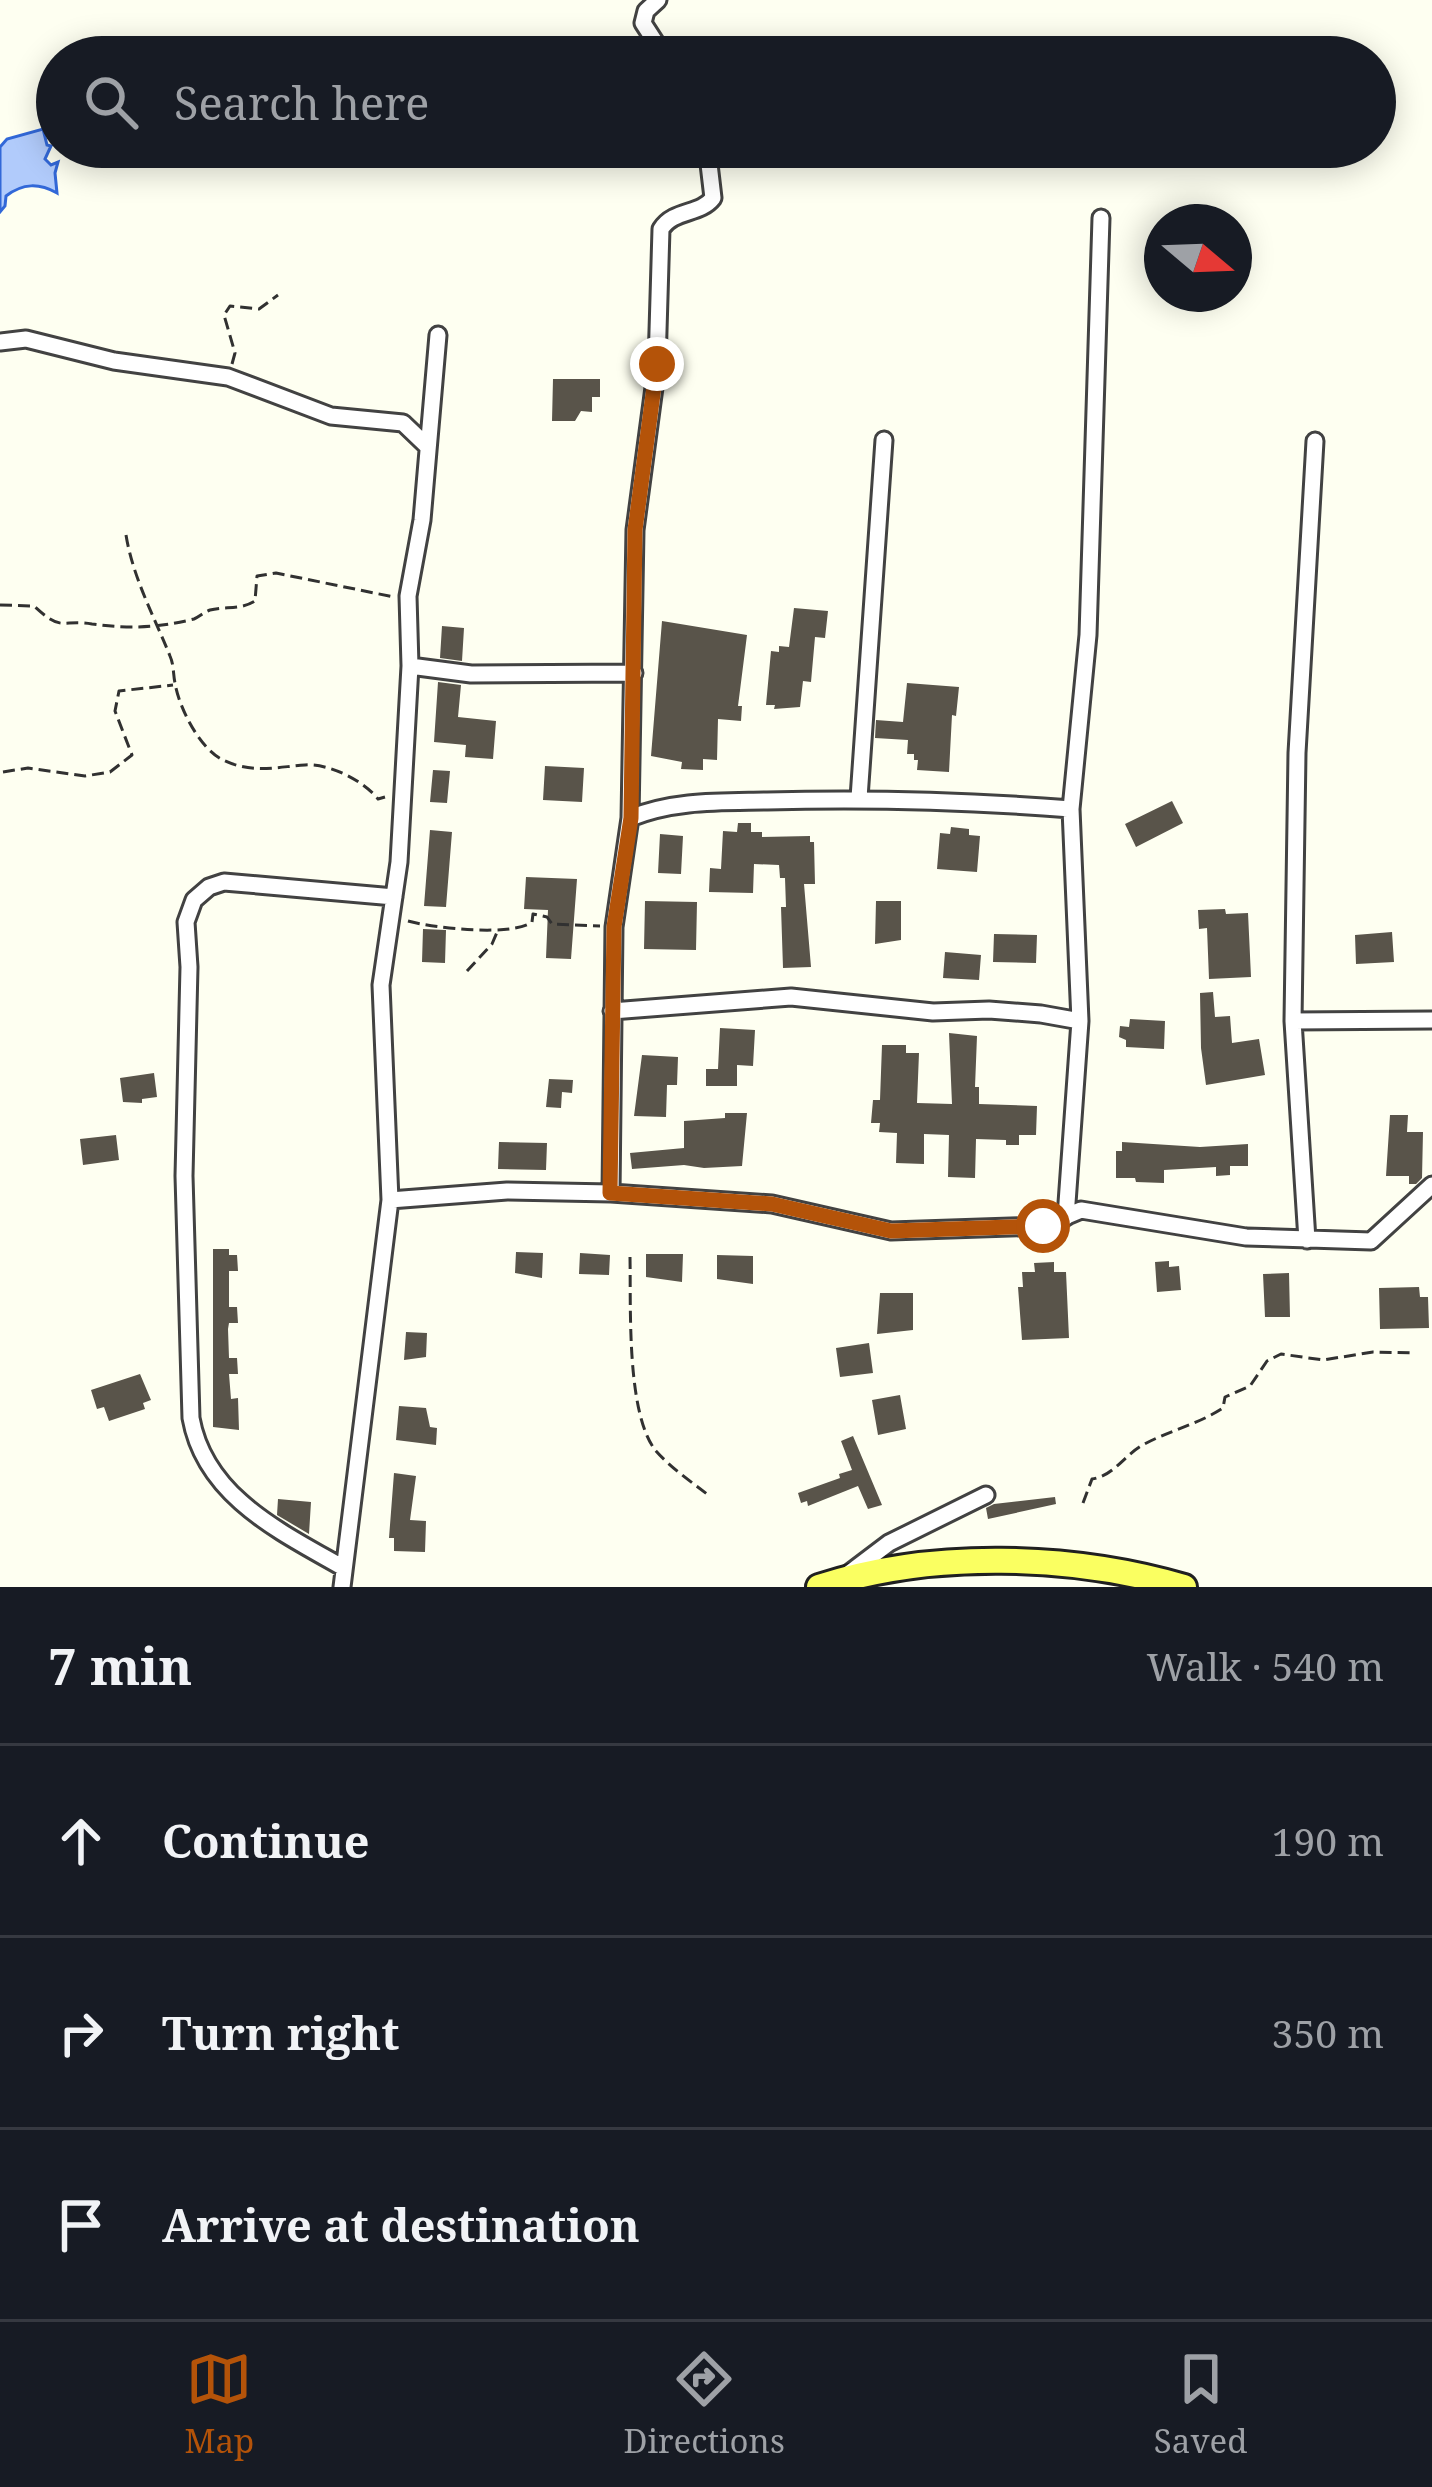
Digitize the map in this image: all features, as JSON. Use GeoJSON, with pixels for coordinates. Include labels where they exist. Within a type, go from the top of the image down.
{"type":"FeatureCollection","features":[{"type":"Feature","properties":{"kind":"main road"},"geometry":{"type":"LineString","coordinates":[[830,1584],[916,1563],[1038,1562],[1184,1587]]}},
{"type":"Feature","properties":{"kind":"street"},"geometry":{"type":"LineString","coordinates":[[652,36],[643,22],[646,10],[658,0]]}},
{"type":"Feature","properties":{"kind":"street"},"geometry":{"type":"LineString","coordinates":[[610,1193],[614,927],[631,818],[635,530],[657,364],[661,229],[670,217],[709,205],[713,198],[709,168]]}},
{"type":"Feature","properties":{"kind":"street"},"geometry":{"type":"LineString","coordinates":[[1066,1217],[1080,1022],[1071,809],[1089,612],[1101,218]]}},
{"type":"Feature","properties":{"kind":"street"},"geometry":{"type":"LineString","coordinates":[[342,1587],[390,1200],[381,985],[404,791],[408,596],[422,520],[438,335]]}},
{"type":"Feature","properties":{"kind":"street"},"geometry":{"type":"LineString","coordinates":[[0,341],[26,339],[114,362],[227,377],[331,416],[403,423],[427,446]]}},
{"type":"Feature","properties":{"kind":"street"},"geometry":{"type":"LineString","coordinates":[[859,798],[884,440]]}},
{"type":"Feature","properties":{"kind":"street"},"geometry":{"type":"LineString","coordinates":[[1307,1240],[1293,1021],[1297,752],[1315,441]]}},
{"type":"Feature","properties":{"kind":"street"},"geometry":{"type":"LineString","coordinates":[[410,666],[471,674],[634,674]]}},
{"type":"Feature","properties":{"kind":"street"},"geometry":{"type":"LineString","coordinates":[[631,818],[686,803],[859,798],[1071,809]]}},
{"type":"Feature","properties":{"kind":"street"},"geometry":{"type":"LineString","coordinates":[[342,1567],[270,1526],[235,1498],[195,1440],[184,1176],[186,922],[194,900],[224,882],[394,898]]}},
{"type":"Feature","properties":{"kind":"street"},"geometry":{"type":"LineString","coordinates":[[612,1011],[791,997],[933,1012],[1023,1012],[1080,1022]]}},
{"type":"Feature","properties":{"kind":"street"},"geometry":{"type":"LineString","coordinates":[[1293,1021],[1432,1020]]}},
{"type":"Feature","properties":{"kind":"street"},"geometry":{"type":"LineString","coordinates":[[390,1200],[507,1191],[610,1193],[772,1204],[891,1231],[1043,1226],[1081,1210],[1246,1238],[1371,1241],[1432,1185]]}},
{"type":"Feature","properties":{"kind":"street"},"geometry":{"type":"LineString","coordinates":[[830,1584],[889,1543],[986,1496]]}},
{"type":"Feature","properties":{"kind":"path"},"geometry":{"type":"LineString","coordinates":[[227,377],[235,353],[224,315],[230,306],[259,309],[278,295]]}},
{"type":"Feature","properties":{"kind":"path"},"geometry":{"type":"LineString","coordinates":[[126,535],[154,626],[172,660],[175,685],[197,733],[221,760],[272,771],[304,764],[321,766],[369,788],[378,800],[404,791]]}},
{"type":"Feature","properties":{"kind":"path"},"geometry":{"type":"LineString","coordinates":[[0,605],[34,606],[50,622],[66,626],[86,622],[137,630],[195,619],[205,611],[246,607],[255,601],[257,576],[276,573],[351,591],[380,592],[389,598],[408,596]]}},
{"type":"Feature","properties":{"kind":"path"},"geometry":{"type":"LineString","coordinates":[[3,772],[28,768],[85,776],[110,772],[132,754],[115,711],[118,691],[175,685]]}},
{"type":"Feature","properties":{"kind":"path"},"geometry":{"type":"LineString","coordinates":[[394,898],[408,921],[471,930],[524,928],[533,914],[548,917],[552,923],[614,927]]}},
{"type":"Feature","properties":{"kind":"path"},"geometry":{"type":"LineString","coordinates":[[467,971],[492,944],[499,928]]}},
{"type":"Feature","properties":{"kind":"path"},"geometry":{"type":"LineString","coordinates":[[630,1257],[631,1338],[640,1417],[655,1449],[706,1494]]}},
{"type":"Feature","properties":{"kind":"path"},"geometry":{"type":"LineString","coordinates":[[1082,1503],[1092,1479],[1105,1477],[1141,1446],[1223,1408],[1225,1397],[1250,1386],[1267,1361],[1281,1354],[1323,1360],[1373,1352],[1415,1353]]}},
{"type":"Feature","properties":{"kind":"water"},"geometry":{"type":"Polygon","coordinates":[[[36,131],[36,168],[56,168],[57,193],[37,186],[19,189],[6,196],[0,212],[0,147],[7,139],[36,131]]]}},
{"type":"Feature","properties":{"kind":"building"},"geometry":{"type":"Polygon","coordinates":[[[553,379],[600,379],[600,397],[592,397],[592,412],[581,411],[575,421],[552,421],[553,379]]]}},
{"type":"Feature","properties":{"kind":"building"},"geometry":{"type":"Polygon","coordinates":[[[794,608],[828,611],[825,638],[815,637],[811,682],[803,681],[800,707],[774,709],[775,705],[766,705],[771,651],[789,647],[794,608]]]}},
{"type":"Feature","properties":{"kind":"building"},"geometry":{"type":"Polygon","coordinates":[[[662,621],[747,635],[738,706],[742,706],[741,721],[718,719],[717,760],[703,759],[703,770],[681,769],[682,762],[651,756],[662,621]]]}},
{"type":"Feature","properties":{"kind":"building"},"geometry":{"type":"Polygon","coordinates":[[[442,626],[464,628],[462,661],[440,658],[442,626]]]}},
{"type":"Feature","properties":{"kind":"building"},"geometry":{"type":"Polygon","coordinates":[[[438,682],[461,685],[458,717],[496,721],[493,759],[465,757],[466,745],[434,742],[438,682]]]}},
{"type":"Feature","properties":{"kind":"building"},"geometry":{"type":"Polygon","coordinates":[[[907,683],[959,687],[956,716],[952,715],[949,772],[917,770],[918,760],[907,754],[908,740],[875,738],[876,720],[903,722],[907,683]]]}},
{"type":"Feature","properties":{"kind":"building"},"geometry":{"type":"Polygon","coordinates":[[[545,766],[584,768],[582,802],[543,800],[545,766]]]}},
{"type":"Feature","properties":{"kind":"building"},"geometry":{"type":"Polygon","coordinates":[[[433,770],[450,771],[447,803],[430,802],[433,770]]]}},
{"type":"Feature","properties":{"kind":"building"},"geometry":{"type":"Polygon","coordinates":[[[1172,801],[1183,823],[1136,847],[1125,824],[1172,801]]]}},
{"type":"Feature","properties":{"kind":"building"},"geometry":{"type":"Polygon","coordinates":[[[738,823],[751,823],[751,832],[762,832],[762,837],[810,836],[814,842],[815,884],[804,884],[811,967],[783,968],[785,878],[780,878],[779,865],[754,864],[753,893],[709,892],[710,868],[721,869],[723,831],[737,832],[738,823]]]}},
{"type":"Feature","properties":{"kind":"building"},"geometry":{"type":"Polygon","coordinates":[[[951,827],[980,836],[977,872],[937,869],[940,833],[950,834],[951,827]]]}},
{"type":"Feature","properties":{"kind":"building"},"geometry":{"type":"Polygon","coordinates":[[[430,830],[452,832],[446,907],[424,906],[430,830]]]}},
{"type":"Feature","properties":{"kind":"building"},"geometry":{"type":"Polygon","coordinates":[[[660,834],[683,836],[681,874],[658,873],[660,834]]]}},
{"type":"Feature","properties":{"kind":"building"},"geometry":{"type":"Polygon","coordinates":[[[526,877],[577,879],[571,959],[546,958],[548,910],[524,909],[526,877]]]}},
{"type":"Feature","properties":{"kind":"building"},"geometry":{"type":"Polygon","coordinates":[[[645,901],[697,902],[696,950],[644,949],[645,901]]]}},
{"type":"Feature","properties":{"kind":"building"},"geometry":{"type":"Polygon","coordinates":[[[876,901],[901,901],[901,940],[875,944],[876,901]]]}},
{"type":"Feature","properties":{"kind":"building"},"geometry":{"type":"Polygon","coordinates":[[[1225,909],[1226,914],[1248,913],[1251,977],[1209,979],[1207,928],[1199,929],[1198,910],[1225,909]]]}},
{"type":"Feature","properties":{"kind":"building"},"geometry":{"type":"Polygon","coordinates":[[[423,929],[446,930],[445,963],[422,962],[423,929]]]}},
{"type":"Feature","properties":{"kind":"building"},"geometry":{"type":"Polygon","coordinates":[[[1392,932],[1394,962],[1356,964],[1355,935],[1392,932]]]}},
{"type":"Feature","properties":{"kind":"building"},"geometry":{"type":"Polygon","coordinates":[[[994,934],[1037,935],[1036,963],[993,962],[994,934]]]}},
{"type":"Feature","properties":{"kind":"building"},"geometry":{"type":"Polygon","coordinates":[[[945,952],[981,955],[979,980],[943,978],[945,952]]]}},
{"type":"Feature","properties":{"kind":"building"},"geometry":{"type":"Polygon","coordinates":[[[1213,992],[1215,1017],[1230,1016],[1232,1043],[1259,1039],[1265,1075],[1206,1085],[1200,993],[1213,992]]]}},
{"type":"Feature","properties":{"kind":"building"},"geometry":{"type":"Polygon","coordinates":[[[1130,1019],[1165,1021],[1164,1049],[1126,1047],[1126,1040],[1119,1037],[1120,1026],[1129,1027],[1130,1019]]]}},
{"type":"Feature","properties":{"kind":"building"},"geometry":{"type":"Polygon","coordinates":[[[720,1028],[755,1030],[753,1066],[737,1065],[737,1086],[706,1086],[706,1069],[718,1069],[720,1028]]]}},
{"type":"Feature","properties":{"kind":"building"},"geometry":{"type":"Polygon","coordinates":[[[949,1033],[977,1036],[979,1104],[1037,1106],[1036,1135],[1019,1135],[1019,1145],[976,1139],[975,1178],[948,1177],[949,1135],[924,1134],[924,1164],[896,1163],[897,1133],[879,1132],[880,1123],[871,1123],[873,1100],[880,1100],[882,1045],[906,1045],[906,1053],[919,1053],[917,1103],[952,1104],[949,1033]]]}},
{"type":"Feature","properties":{"kind":"building"},"geometry":{"type":"Polygon","coordinates":[[[642,1055],[678,1057],[677,1085],[667,1085],[666,1117],[634,1116],[642,1055]]]}},
{"type":"Feature","properties":{"kind":"building"},"geometry":{"type":"Polygon","coordinates":[[[154,1073],[157,1097],[142,1099],[142,1103],[123,1102],[120,1078],[154,1073]]]}},
{"type":"Feature","properties":{"kind":"building"},"geometry":{"type":"Polygon","coordinates":[[[549,1079],[573,1080],[572,1093],[562,1092],[561,1108],[546,1107],[549,1079]]]}},
{"type":"Feature","properties":{"kind":"building"},"geometry":{"type":"Polygon","coordinates":[[[725,1113],[747,1113],[742,1166],[632,1169],[630,1153],[684,1148],[684,1121],[725,1118],[725,1113]]]}},
{"type":"Feature","properties":{"kind":"building"},"geometry":{"type":"Polygon","coordinates":[[[1390,1115],[1408,1115],[1407,1132],[1423,1132],[1422,1178],[1416,1184],[1409,1184],[1409,1176],[1386,1176],[1390,1115]]]}},
{"type":"Feature","properties":{"kind":"building"},"geometry":{"type":"Polygon","coordinates":[[[116,1135],[119,1160],[83,1165],[80,1139],[116,1135]]]}},
{"type":"Feature","properties":{"kind":"building"},"geometry":{"type":"Polygon","coordinates":[[[499,1142],[547,1143],[546,1170],[498,1169],[499,1142]]]}},
{"type":"Feature","properties":{"kind":"building"},"geometry":{"type":"Polygon","coordinates":[[[1122,1142],[1200,1147],[1248,1144],[1248,1166],[1230,1166],[1230,1175],[1216,1176],[1216,1167],[1164,1170],[1164,1183],[1136,1182],[1135,1178],[1116,1178],[1116,1151],[1122,1151],[1122,1142]]]}},
{"type":"Feature","properties":{"kind":"building"},"geometry":{"type":"Polygon","coordinates":[[[213,1249],[229,1249],[229,1255],[237,1255],[238,1271],[229,1271],[229,1307],[237,1307],[238,1323],[229,1323],[228,1329],[229,1358],[237,1358],[238,1374],[229,1374],[231,1399],[238,1398],[239,1430],[213,1427],[213,1249]]]}},
{"type":"Feature","properties":{"kind":"building"},"geometry":{"type":"Polygon","coordinates":[[[516,1252],[543,1253],[542,1278],[515,1273],[516,1252]]]}},
{"type":"Feature","properties":{"kind":"building"},"geometry":{"type":"Polygon","coordinates":[[[580,1253],[610,1255],[609,1275],[579,1274],[580,1253]]]}},
{"type":"Feature","properties":{"kind":"building"},"geometry":{"type":"Polygon","coordinates":[[[646,1254],[683,1254],[682,1282],[646,1277],[646,1254]]]}},
{"type":"Feature","properties":{"kind":"building"},"geometry":{"type":"Polygon","coordinates":[[[717,1255],[753,1256],[753,1284],[717,1279],[717,1255]]]}},
{"type":"Feature","properties":{"kind":"building"},"geometry":{"type":"Polygon","coordinates":[[[1169,1261],[1169,1267],[1179,1266],[1181,1290],[1157,1292],[1155,1262],[1169,1261]]]}},
{"type":"Feature","properties":{"kind":"building"},"geometry":{"type":"Polygon","coordinates":[[[1054,1262],[1054,1272],[1066,1272],[1069,1338],[1022,1340],[1018,1287],[1023,1287],[1022,1272],[1035,1272],[1034,1263],[1054,1262]]]}},
{"type":"Feature","properties":{"kind":"building"},"geometry":{"type":"Polygon","coordinates":[[[1289,1273],[1290,1317],[1265,1317],[1263,1274],[1289,1273]]]}},
{"type":"Feature","properties":{"kind":"building"},"geometry":{"type":"Polygon","coordinates":[[[1419,1287],[1420,1297],[1428,1297],[1429,1328],[1380,1329],[1379,1288],[1419,1287]]]}},
{"type":"Feature","properties":{"kind":"building"},"geometry":{"type":"Polygon","coordinates":[[[880,1293],[913,1293],[913,1330],[877,1334],[880,1293]]]}},
{"type":"Feature","properties":{"kind":"building"},"geometry":{"type":"Polygon","coordinates":[[[406,1332],[427,1333],[426,1357],[404,1360],[406,1332]]]}},
{"type":"Feature","properties":{"kind":"building"},"geometry":{"type":"Polygon","coordinates":[[[869,1343],[873,1373],[840,1377],[836,1348],[869,1343]]]}},
{"type":"Feature","properties":{"kind":"building"},"geometry":{"type":"Polygon","coordinates":[[[140,1374],[151,1400],[143,1403],[145,1409],[109,1421],[104,1407],[97,1409],[91,1390],[140,1374]]]}},
{"type":"Feature","properties":{"kind":"building"},"geometry":{"type":"Polygon","coordinates":[[[900,1395],[906,1429],[878,1435],[872,1400],[900,1395]]]}},
{"type":"Feature","properties":{"kind":"building"},"geometry":{"type":"Polygon","coordinates":[[[399,1406],[426,1408],[430,1427],[437,1428],[436,1445],[396,1440],[399,1406]]]}},
{"type":"Feature","properties":{"kind":"building"},"geometry":{"type":"Polygon","coordinates":[[[853,1436],[882,1505],[868,1509],[858,1486],[808,1506],[807,1501],[801,1503],[798,1493],[852,1470],[841,1441],[853,1436]]]}},
{"type":"Feature","properties":{"kind":"building"},"geometry":{"type":"Polygon","coordinates":[[[394,1473],[416,1476],[410,1520],[426,1521],[425,1552],[394,1551],[394,1538],[389,1538],[394,1473]]]}},
{"type":"Feature","properties":{"kind":"building"},"geometry":{"type":"Polygon","coordinates":[[[1055,1497],[1056,1504],[988,1519],[986,1508],[994,1504],[1055,1497]]]}},
{"type":"Feature","properties":{"kind":"building"},"geometry":{"type":"Polygon","coordinates":[[[278,1499],[311,1502],[309,1534],[277,1515],[278,1499]]]}},
{"type":"Feature","properties":{"kind":"route"},"geometry":{"type":"LineString","coordinates":[[657,364],[635,530],[631,818],[614,927],[610,1193],[772,1204],[891,1231],[1043,1226]]}}]}
